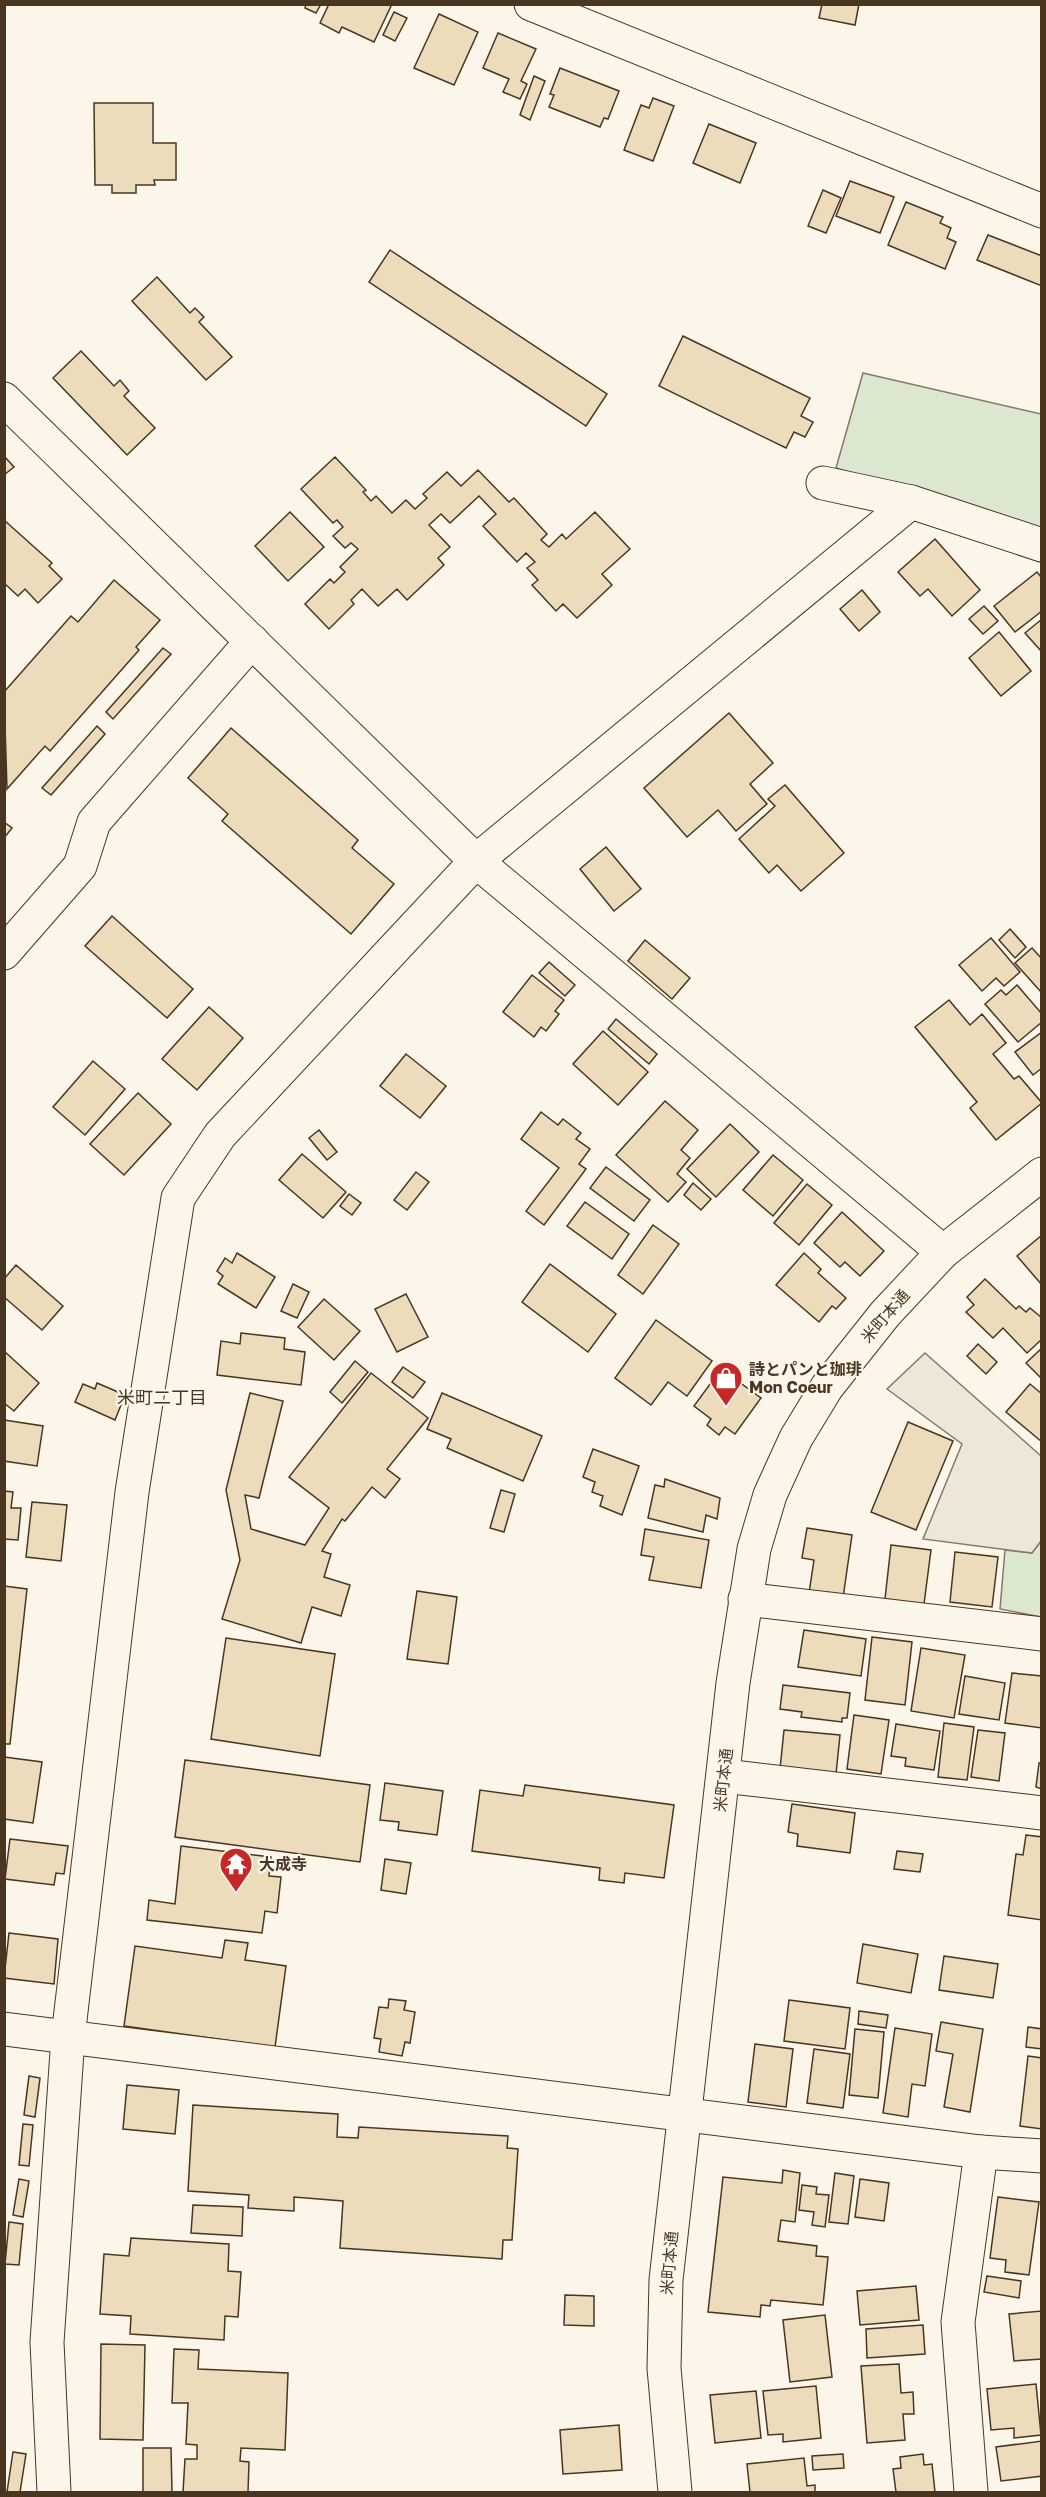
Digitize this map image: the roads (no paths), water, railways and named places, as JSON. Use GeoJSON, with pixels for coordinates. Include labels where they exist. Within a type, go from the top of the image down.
{"type":"FeatureCollection","features":[{"type":"Feature","properties":{"kind":"street"},"geometry":{"type":"LineString","coordinates":[[531,4],[1041,211]]}},
{"type":"Feature","properties":{"kind":"street"},"geometry":{"type":"LineString","coordinates":[[7,407],[252,641],[476,861],[943,1252]]}},
{"type":"Feature","properties":{"kind":"street"},"geometry":{"type":"LineString","coordinates":[[823,483],[912,502],[1041,545]]}},
{"type":"Feature","properties":{"kind":"street"},"geometry":{"type":"LineString","coordinates":[[54,2493],[47,2342],[68,2037],[132,1492],[178,1198],[220,1135],[476,861],[912,502]]}},
{"type":"Feature","properties":{"kind":"street"},"geometry":{"type":"LineString","coordinates":[[4,953],[80,866],[94,822],[252,641]]}},
{"type":"Feature","properties":{"kind":"street","name":"米町本通"},"geometry":{"type":"LineString","coordinates":[[675,2493],[664,2368],[666,2280],[745,1599],[754,1549],[770,1495],[796,1438],[827,1387],[885,1314],[943,1252],[1041,1174]]}},
{"type":"Feature","properties":{"kind":"street"},"geometry":{"type":"LineString","coordinates":[[745,1599],[1041,1634]]}},
{"type":"Feature","properties":{"kind":"street"},"geometry":{"type":"LineString","coordinates":[[724,1776],[1041,1813]]}},
{"type":"Feature","properties":{"kind":"street"},"geometry":{"type":"LineString","coordinates":[[4,2029],[686,2113],[981,2152],[1041,2156]]}},
{"type":"Feature","properties":{"kind":"street"},"geometry":{"type":"LineString","coordinates":[[971,2493],[958,2322],[981,2152]]}},
{"type":"Feature","properties":{"kind":"place","name":"詩とパンと珈琲 Mon Coeur"},"geometry":{"type":"Point","coordinates":[726,1407]}},
{"type":"Feature","properties":{"kind":"place","name":"大成寺"},"geometry":{"type":"Point","coordinates":[236,1893]}},
{"type":"Feature","properties":{"kind":"district","name":"米町二丁目"},"geometry":{"type":"Point","coordinates":[162,1397]}}]}
